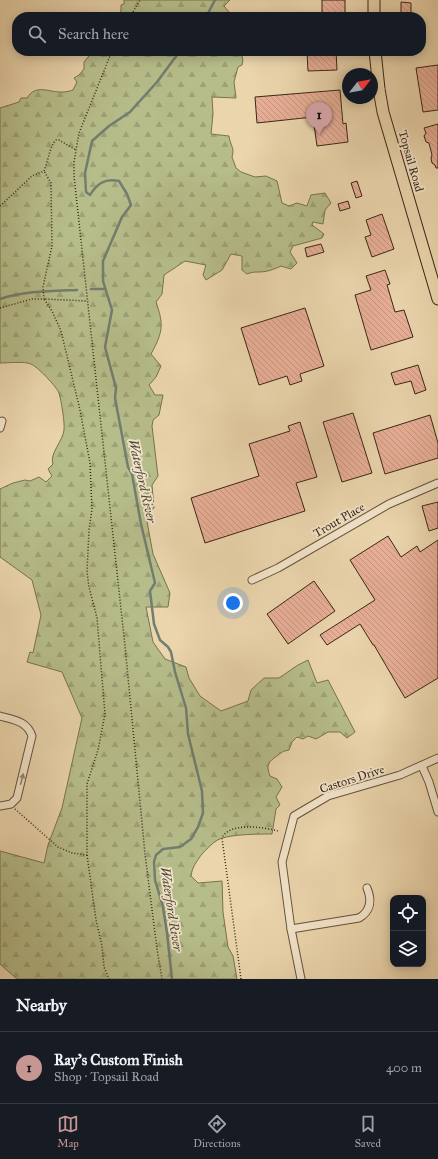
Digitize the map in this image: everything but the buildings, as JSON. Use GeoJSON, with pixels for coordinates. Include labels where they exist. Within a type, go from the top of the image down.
{"type":"FeatureCollection","features":[{"type":"Feature","properties":{"kind":"main road"},"geometry":{"type":"LineString","coordinates":[[374,0],[374,12]]}},
{"type":"Feature","properties":{"kind":"main road","name":"Topsail Road"},"geometry":{"type":"LineString","coordinates":[[376,56],[383,112],[438,299]]}},
{"type":"Feature","properties":{"kind":"street","name":"Trout Place"},"geometry":{"type":"LineString","coordinates":[[252,580],[278,568],[389,504],[438,483]]}},
{"type":"Feature","properties":{"kind":"street"},"geometry":{"type":"LineString","coordinates":[[0,716],[24,723],[32,736],[18,794],[11,804],[0,806]]}},
{"type":"Feature","properties":{"kind":"street","name":"Castors Drive"},"geometry":{"type":"LineString","coordinates":[[301,979],[291,929],[282,862],[294,816],[328,796],[400,775],[438,758]]}},
{"type":"Feature","properties":{"kind":"street"},"geometry":{"type":"LineString","coordinates":[[422,766],[429,782],[438,812]]}},
{"type":"Feature","properties":{"kind":"street"},"geometry":{"type":"LineString","coordinates":[[291,929],[359,918],[365,914],[370,907],[370,898],[367,888]]}},
{"type":"Feature","properties":{"kind":"path"},"geometry":{"type":"LineString","coordinates":[[133,12],[140,0]]}},
{"type":"Feature","properties":{"kind":"path"},"geometry":{"type":"LineString","coordinates":[[110,56],[79,133],[76,150],[75,182],[123,631],[145,854],[162,979]]}},
{"type":"Feature","properties":{"kind":"path"},"geometry":{"type":"LineString","coordinates":[[0,206],[32,176],[44,171],[52,144],[56,140],[59,140],[76,150]]}},
{"type":"Feature","properties":{"kind":"path"},"geometry":{"type":"LineString","coordinates":[[44,171],[51,183],[52,246],[43,287],[44,299],[52,311],[61,331],[80,410],[90,463],[92,509],[89,530],[87,572],[96,618],[105,714],[98,750],[87,784],[87,855],[104,967],[109,979]]}},
{"type":"Feature","properties":{"kind":"path"},"geometry":{"type":"LineString","coordinates":[[0,308],[32,299],[87,301]]}},
{"type":"Feature","properties":{"kind":"path"},"geometry":{"type":"LineString","coordinates":[[11,804],[44,836],[58,847],[72,853],[87,855]]}},
{"type":"Feature","properties":{"kind":"path"},"geometry":{"type":"LineString","coordinates":[[241,979],[222,838],[227,831],[239,828],[259,827],[278,831]]}},
{"type":"Feature","properties":{"kind":"green space"},"geometry":{"type":"Polygon","coordinates":[[[124,0],[230,0],[224,6],[229,12],[120,12],[121,5],[124,4],[124,0]]]}},
{"type":"Feature","properties":{"kind":"green space"},"geometry":{"type":"Polygon","coordinates":[[[89,56],[242,56],[242,65],[238,67],[234,82],[236,98],[212,97],[213,114],[211,134],[229,136],[233,149],[232,157],[236,168],[241,172],[255,177],[266,176],[277,181],[282,203],[289,206],[297,203],[307,206],[311,195],[325,193],[331,203],[325,210],[323,224],[313,222],[312,225],[324,234],[322,238],[293,246],[290,252],[297,263],[291,269],[281,266],[268,271],[247,274],[242,270],[242,256],[231,254],[222,270],[206,280],[203,275],[206,265],[185,261],[164,275],[162,294],[156,302],[161,328],[158,340],[151,354],[161,366],[156,377],[149,385],[155,395],[163,395],[159,415],[153,420],[152,426],[158,476],[152,485],[154,508],[146,516],[153,554],[170,593],[168,607],[146,607],[153,642],[165,659],[186,667],[189,678],[200,696],[221,711],[248,701],[251,690],[264,678],[279,678],[308,660],[317,683],[328,680],[355,732],[347,738],[340,732],[328,732],[316,739],[308,736],[303,739],[297,737],[292,742],[289,750],[281,753],[272,760],[268,766],[270,776],[277,779],[282,787],[276,797],[280,805],[276,809],[272,834],[242,835],[220,839],[212,844],[202,854],[194,867],[191,876],[198,883],[222,881],[223,912],[228,947],[233,956],[237,979],[17,979],[0,964],[0,851],[44,863],[48,845],[62,808],[82,718],[62,672],[27,662],[30,652],[33,653],[41,615],[32,580],[0,557],[0,489],[13,483],[25,480],[30,481],[39,477],[46,482],[52,476],[48,469],[53,464],[52,460],[54,452],[63,434],[64,426],[63,411],[59,393],[55,386],[42,372],[28,363],[0,363],[0,108],[19,102],[21,98],[27,98],[31,93],[39,90],[63,92],[73,90],[77,82],[74,78],[84,69],[84,62],[89,56]]]}},
{"type":"Feature","properties":{"kind":"waterway","name":"Waterford River"},"geometry":{"type":"LineString","coordinates":[[209,12],[215,0]]}},
{"type":"Feature","properties":{"kind":"waterway","name":"Waterford River"},"geometry":{"type":"LineString","coordinates":[[172,979],[167,933],[163,907],[155,880],[154,862],[156,855],[163,849],[180,847],[191,839],[198,827],[203,813],[202,791],[188,734],[186,708],[175,672],[171,652],[160,640],[154,624],[150,591],[155,583],[141,524],[132,474],[128,467],[115,398],[116,388],[105,347],[112,310],[103,281],[103,261],[122,217],[131,205],[127,194],[119,181],[105,181],[98,185],[90,195],[86,192],[85,173],[92,141],[109,126],[130,112],[157,82],[176,56]]}},
{"type":"Feature","properties":{"kind":"waterway"},"geometry":{"type":"LineString","coordinates":[[91,289],[105,289]]}},
{"type":"Feature","properties":{"kind":"waterway"},"geometry":{"type":"LineString","coordinates":[[0,299],[28,293],[77,290]]}},
{"type":"Feature","properties":{"kind":"place","name":"Ray's Custom Finish"},"geometry":{"type":"Point","coordinates":[319,135]}}]}
